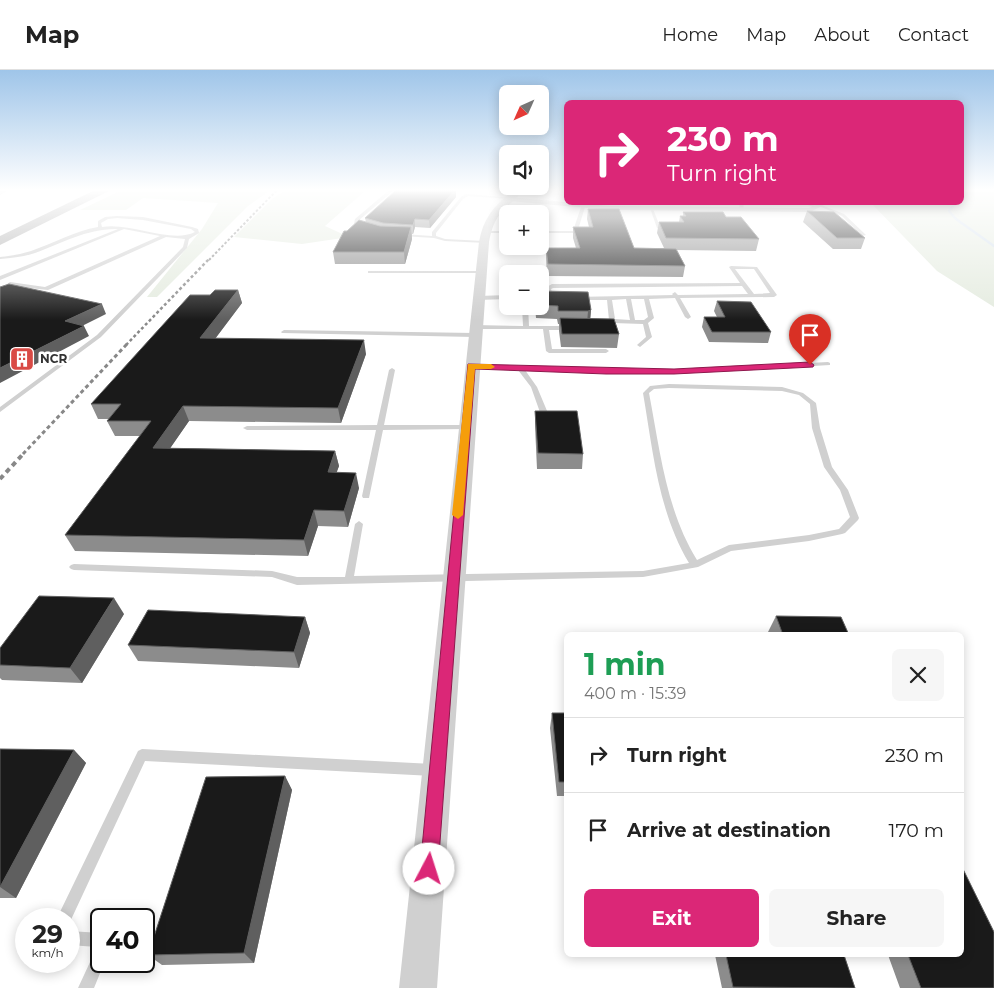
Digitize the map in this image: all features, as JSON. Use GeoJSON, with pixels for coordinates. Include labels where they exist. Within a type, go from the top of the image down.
{"type":"FeatureCollection","features":[{"type":"Feature","properties":{"kind":"main road"},"geometry":{"type":"LineString","coordinates":[[0,241],[15,234]]}},
{"type":"Feature","properties":{"kind":"street"},"geometry":{"type":"LineString","coordinates":[[418,988],[474,331],[481,272],[492,235]]}},
{"type":"Feature","properties":{"kind":"lane"},"geometry":{"type":"LineString","coordinates":[[0,258],[26,255],[82,234]]}},
{"type":"Feature","properties":{"kind":"lane"},"geometry":{"type":"LineString","coordinates":[[4,282],[111,234]]}},
{"type":"Feature","properties":{"kind":"lane"},"geometry":{"type":"LineString","coordinates":[[154,234],[187,238],[195,234]]}},
{"type":"Feature","properties":{"kind":"lane"},"geometry":{"type":"LineString","coordinates":[[398,235],[434,237],[445,240],[492,235]]}},
{"type":"Feature","properties":{"kind":"lane"},"geometry":{"type":"LineString","coordinates":[[4,282],[46,289],[165,236]]}},
{"type":"Feature","properties":{"kind":"lane"},"geometry":{"type":"LineString","coordinates":[[0,410],[99,336],[185,247],[187,238]]}},
{"type":"Feature","properties":{"kind":"lane"},"geometry":{"type":"LineString","coordinates":[[571,298],[774,295],[755,268],[731,267],[752,295]]}},
{"type":"Feature","properties":{"kind":"lane"},"geometry":{"type":"LineString","coordinates":[[370,272],[481,272]]}},
{"type":"Feature","properties":{"kind":"lane"},"geometry":{"type":"LineString","coordinates":[[670,284],[688,317]]}},
{"type":"Feature","properties":{"kind":"lane"},"geometry":{"type":"LineString","coordinates":[[549,288],[744,284]]}},
{"type":"Feature","properties":{"kind":"lane"},"geometry":{"type":"LineString","coordinates":[[478,298],[499,297]]}},
{"type":"Feature","properties":{"kind":"lane"},"geometry":{"type":"LineString","coordinates":[[628,297],[633,322]]}},
{"type":"Feature","properties":{"kind":"lane"},"geometry":{"type":"LineString","coordinates":[[598,326],[612,321],[645,322],[650,318],[646,297]]}},
{"type":"Feature","properties":{"kind":"lane"},"geometry":{"type":"LineString","coordinates":[[610,298],[612,321]]}},
{"type":"Feature","properties":{"kind":"lane"},"geometry":{"type":"LineString","coordinates":[[525,315],[526,327]]}},
{"type":"Feature","properties":{"kind":"lane"},"geometry":{"type":"LineString","coordinates":[[640,345],[649,337],[645,322]]}},
{"type":"Feature","properties":{"kind":"lane"},"geometry":{"type":"LineString","coordinates":[[284,332],[474,331],[526,327],[579,328]]}},
{"type":"Feature","properties":{"kind":"lane"},"geometry":{"type":"LineString","coordinates":[[546,327],[549,351],[606,351]]}},
{"type":"Feature","properties":{"kind":"lane"},"geometry":{"type":"LineString","coordinates":[[471,366],[674,372],[828,364]]}},
{"type":"Feature","properties":{"kind":"lane"},"geometry":{"type":"LineString","coordinates":[[520,368],[534,387],[546,418]]}},
{"type":"Feature","properties":{"kind":"lane"},"geometry":{"type":"LineString","coordinates":[[366,496],[392,370]]}},
{"type":"Feature","properties":{"kind":"lane"},"geometry":{"type":"LineString","coordinates":[[74,567],[272,574],[297,581],[643,574],[695,565],[729,548],[809,538],[842,531],[855,518],[844,490],[828,467],[816,428],[813,403],[801,394],[782,389],[669,386],[652,387],[646,393],[659,464],[675,529],[683,548],[695,565]]}},
{"type":"Feature","properties":{"kind":"lane"},"geometry":{"type":"LineString","coordinates":[[247,428],[465,427]]}},
{"type":"Feature","properties":{"kind":"lane"},"geometry":{"type":"LineString","coordinates":[[349,580],[359,524]]}},
{"type":"Feature","properties":{"kind":"lane"},"geometry":{"type":"LineString","coordinates":[[69,908],[142,755],[438,770]]}},
{"type":"Feature","properties":{"kind":"lane"},"geometry":{"type":"LineString","coordinates":[[86,988],[92,973]]}},
{"type":"Feature","properties":{"kind":"shaded area"},"geometry":{"type":"Polygon","coordinates":[[[198,234],[220,234],[157,297],[147,297],[198,234]]]}},
{"type":"Feature","properties":{"kind":"shaded area"},"geometry":{"type":"Polygon","coordinates":[[[237,234],[342,234],[349,237],[302,244],[234,237],[237,234]]]}},
{"type":"Feature","properties":{"kind":"shaded area"},"geometry":{"type":"Polygon","coordinates":[[[901,234],[994,234],[994,307],[937,271],[901,234]]]}},
{"type":"Feature","properties":{"kind":"building"},"geometry":{"type":"Polygon","coordinates":[[[343,234],[409,234],[404,252],[333,252],[343,234]]]}},
{"type":"Feature","properties":{"kind":"building"},"geometry":{"type":"Polygon","coordinates":[[[575,234],[629,234],[634,248],[676,249],[685,266],[548,264],[547,255],[549,255],[549,248],[580,248],[575,234]]]}},
{"type":"Feature","properties":{"kind":"building"},"geometry":{"type":"Polygon","coordinates":[[[664,234],[755,234],[759,239],[666,238],[664,234]]]}},
{"type":"Feature","properties":{"kind":"building"},"geometry":{"type":"Polygon","coordinates":[[[832,234],[860,234],[865,238],[837,238],[832,234]]]}},
{"type":"Feature","properties":{"kind":"building","name":"NCR"},"geometry":{"type":"Polygon","coordinates":[[[9,284],[102,304],[65,321],[84,326],[0,368],[0,287],[9,284]]]}},
{"type":"Feature","properties":{"kind":"building"},"geometry":{"type":"Polygon","coordinates":[[[215,290],[238,290],[200,338],[364,340],[338,408],[183,406],[153,448],[335,451],[328,472],[356,473],[344,511],[314,510],[304,540],[65,535],[151,421],[107,421],[121,404],[91,404],[190,295],[210,295],[215,290]]]}},
{"type":"Feature","properties":{"kind":"building"},"geometry":{"type":"Polygon","coordinates":[[[549,291],[588,292],[591,310],[558,311],[558,306],[549,306],[549,291]]]}},
{"type":"Feature","properties":{"kind":"building"},"geometry":{"type":"Polygon","coordinates":[[[717,301],[751,302],[771,332],[712,332],[704,317],[725,317],[717,301]]]}},
{"type":"Feature","properties":{"kind":"building"},"geometry":{"type":"Polygon","coordinates":[[[560,318],[614,319],[619,334],[562,334],[560,318]]]}},
{"type":"Feature","properties":{"kind":"building"},"geometry":{"type":"Polygon","coordinates":[[[535,411],[577,411],[583,454],[538,453],[535,411]]]}},
{"type":"Feature","properties":{"kind":"building"},"geometry":{"type":"Polygon","coordinates":[[[39,596],[114,598],[70,668],[0,665],[0,648],[39,596]]]}},
{"type":"Feature","properties":{"kind":"building"},"geometry":{"type":"Polygon","coordinates":[[[148,610],[305,617],[294,652],[128,645],[148,610]]]}},
{"type":"Feature","properties":{"kind":"building"},"geometry":{"type":"Polygon","coordinates":[[[776,616],[841,617],[848,632],[782,632],[776,616]]]}},
{"type":"Feature","properties":{"kind":"building"},"geometry":{"type":"Polygon","coordinates":[[[552,713],[564,713],[564,782],[559,782],[552,713]]]}},
{"type":"Feature","properties":{"kind":"building"},"geometry":{"type":"Polygon","coordinates":[[[0,749],[74,750],[0,887],[0,749]]]}},
{"type":"Feature","properties":{"kind":"building"},"geometry":{"type":"Polygon","coordinates":[[[285,776],[244,953],[155,955],[155,934],[206,777],[285,776]]]}},
{"type":"Feature","properties":{"kind":"building"},"geometry":{"type":"Polygon","coordinates":[[[964,871],[994,932],[994,988],[921,988],[909,957],[964,957],[964,871]]]}},
{"type":"Feature","properties":{"kind":"building"},"geometry":{"type":"Polygon","coordinates":[[[726,957],[845,957],[855,988],[733,987],[726,957]]]}},
{"type":"Feature","properties":{"kind":"waterway"},"geometry":{"type":"LineString","coordinates":[[977,234],[994,246]]}},
{"type":"Feature","properties":{"kind":"railway"},"geometry":{"type":"LineString","coordinates":[[209,260],[234,234]]}},
{"type":"Feature","properties":{"kind":"railway"},"geometry":{"type":"LineString","coordinates":[[126,345],[210,258]]}},
{"type":"Feature","properties":{"kind":"railway"},"geometry":{"type":"LineString","coordinates":[[23,454],[127,344]]}},
{"type":"Feature","properties":{"kind":"railway"},"geometry":{"type":"LineString","coordinates":[[0,479],[24,453]]}},
{"type":"Feature","properties":{"kind":"slow traffic"},"geometry":{"type":"LineString","coordinates":[[458,515],[471,366],[491,367]]}},
{"type":"Feature","properties":{"kind":"place","name":"NCR"},"geometry":{"type":"Point","coordinates":[22,359]}},
{"type":"Feature","properties":{"kind":"route"},"geometry":{"type":"LineString","coordinates":[[429,869],[471,366],[674,372],[810,365]]}}]}
